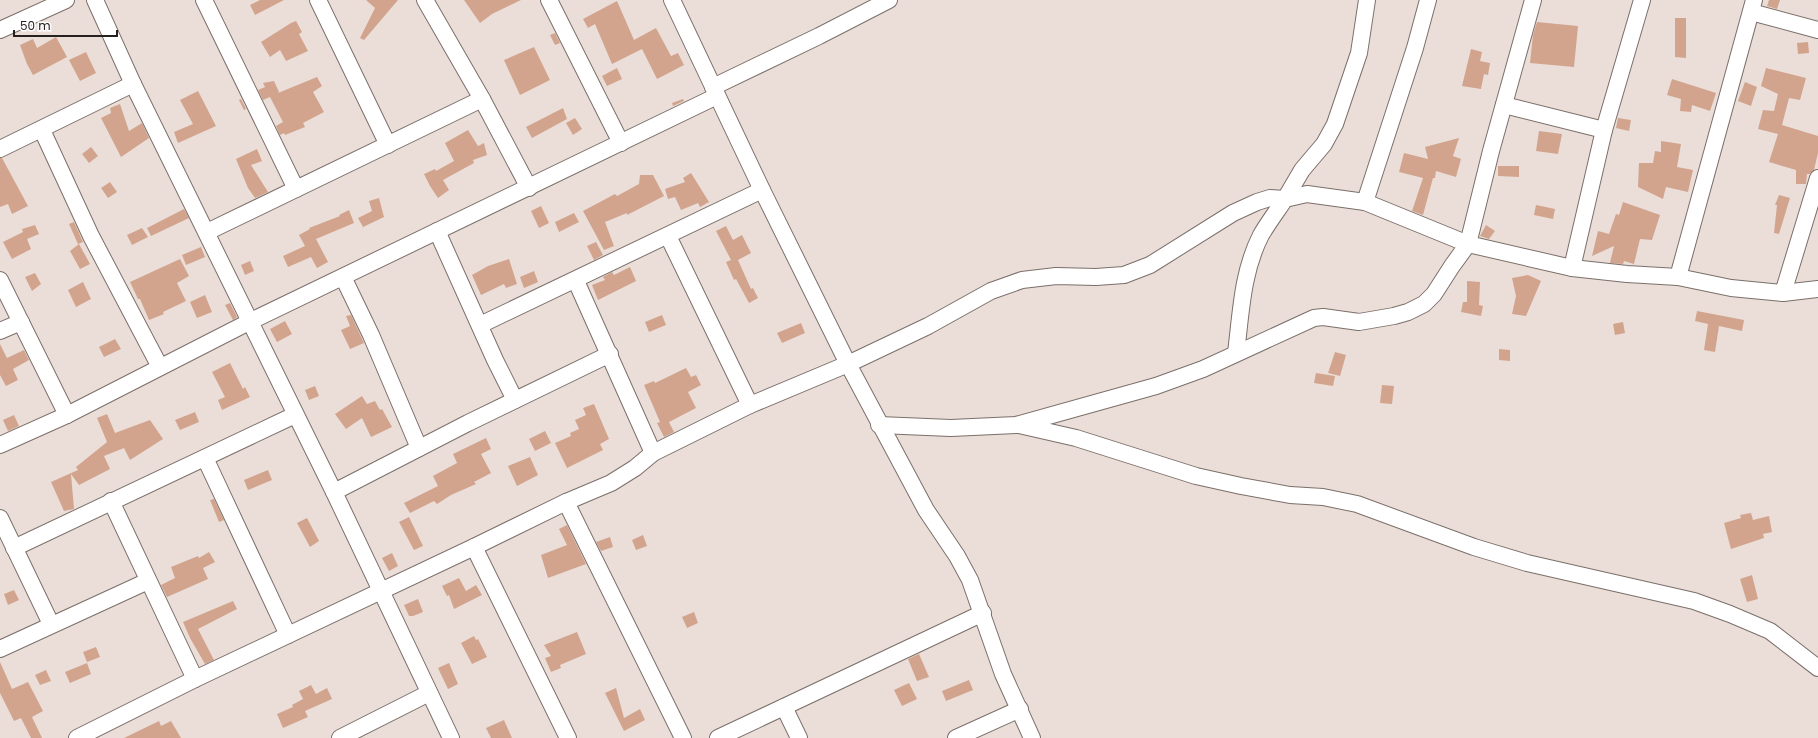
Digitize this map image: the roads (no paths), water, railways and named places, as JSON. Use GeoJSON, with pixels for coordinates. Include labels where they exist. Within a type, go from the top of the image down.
{"type":"FeatureCollection","features":[{"type":"Feature","properties":{"kind":"street"},"geometry":{"type":"LineString","coordinates":[[0,30],[66,0]]}},
{"type":"Feature","properties":{"kind":"street"},"geometry":{"type":"LineString","coordinates":[[95,0],[133,84],[334,492],[451,738]]}},
{"type":"Feature","properties":{"kind":"street"},"geometry":{"type":"LineString","coordinates":[[204,0],[296,189]]}},
{"type":"Feature","properties":{"kind":"street"},"geometry":{"type":"LineString","coordinates":[[318,0],[388,145]]}},
{"type":"Feature","properties":{"kind":"street"},"geometry":{"type":"LineString","coordinates":[[425,0],[482,99],[529,188]]}},
{"type":"Feature","properties":{"kind":"street"},"geometry":{"type":"LineString","coordinates":[[549,0],[621,143]]}},
{"type":"Feature","properties":{"kind":"street"},"geometry":{"type":"LineString","coordinates":[[672,0],[762,190],[848,364],[926,510],[957,556],[970,580],[983,613],[1003,674],[1032,738]]}},
{"type":"Feature","properties":{"kind":"street"},"geometry":{"type":"LineString","coordinates":[[0,446],[67,415],[249,322],[621,143],[889,0]]}},
{"type":"Feature","properties":{"kind":"street"},"geometry":{"type":"LineString","coordinates":[[1236,353],[1243,289],[1250,265],[1261,236],[1302,170],[1324,144],[1337,118],[1359,53],[1367,0]]}},
{"type":"Feature","properties":{"kind":"street"},"geometry":{"type":"LineString","coordinates":[[1366,202],[1415,48],[1428,0]]}},
{"type":"Feature","properties":{"kind":"street"},"geometry":{"type":"LineString","coordinates":[[880,425],[952,428],[1016,424],[1156,386],[1203,369],[1314,318],[1323,317],[1359,322],[1408,312],[1430,299],[1468,244],[1533,0]]}},
{"type":"Feature","properties":{"kind":"street"},"geometry":{"type":"LineString","coordinates":[[1572,268],[1604,130],[1642,0]]}},
{"type":"Feature","properties":{"kind":"street"},"geometry":{"type":"LineString","coordinates":[[1678,276],[1752,6],[1818,30]]}},
{"type":"Feature","properties":{"kind":"street"},"geometry":{"type":"LineString","coordinates":[[0,149],[42,130],[133,84]]}},
{"type":"Feature","properties":{"kind":"street"},"geometry":{"type":"LineString","coordinates":[[207,232],[482,99]]}},
{"type":"Feature","properties":{"kind":"street"},"geometry":{"type":"LineString","coordinates":[[1504,105],[1604,130]]}},
{"type":"Feature","properties":{"kind":"street"},"geometry":{"type":"LineString","coordinates":[[42,130],[92,236],[160,367]]}},
{"type":"Feature","properties":{"kind":"street"},"geometry":{"type":"LineString","coordinates":[[1783,293],[1818,178]]}},
{"type":"Feature","properties":{"kind":"street"},"geometry":{"type":"LineString","coordinates":[[480,326],[762,190]]}},
{"type":"Feature","properties":{"kind":"street"},"geometry":{"type":"LineString","coordinates":[[77,738],[105,732],[194,679],[474,548],[566,502],[611,483],[635,468],[654,453],[750,405],[848,364],[928,326],[992,291],[1029,279],[1056,276],[1096,277],[1124,275],[1150,265],[1227,217],[1251,205],[1270,198],[1285,199],[1307,194],[1366,202],[1468,244],[1572,268],[1678,276],[1731,288],[1783,293],[1818,289]]}},
{"type":"Feature","properties":{"kind":"street"},"geometry":{"type":"LineString","coordinates":[[437,231],[495,360],[515,400]]}},
{"type":"Feature","properties":{"kind":"street"},"geometry":{"type":"LineString","coordinates":[[668,236],[750,405]]}},
{"type":"Feature","properties":{"kind":"street"},"geometry":{"type":"LineString","coordinates":[[343,277],[371,335],[419,448]]}},
{"type":"Feature","properties":{"kind":"street"},"geometry":{"type":"LineString","coordinates":[[0,280],[67,415]]}},
{"type":"Feature","properties":{"kind":"street"},"geometry":{"type":"LineString","coordinates":[[576,281],[654,453]]}},
{"type":"Feature","properties":{"kind":"street"},"geometry":{"type":"LineString","coordinates":[[0,331],[21,322]]}},
{"type":"Feature","properties":{"kind":"street"},"geometry":{"type":"LineString","coordinates":[[334,492],[515,400],[610,354]]}},
{"type":"Feature","properties":{"kind":"street"},"geometry":{"type":"LineString","coordinates":[[14,548],[295,415]]}},
{"type":"Feature","properties":{"kind":"street"},"geometry":{"type":"LineString","coordinates":[[1016,424],[1076,438],[1196,476],[1290,495],[1323,497],[1357,504],[1474,547],[1527,563],[1694,601],[1730,614],[1770,632],[1818,668]]}},
{"type":"Feature","properties":{"kind":"street"},"geometry":{"type":"LineString","coordinates":[[205,458],[288,635]]}},
{"type":"Feature","properties":{"kind":"street"},"geometry":{"type":"LineString","coordinates":[[111,501],[194,679]]}},
{"type":"Feature","properties":{"kind":"street"},"geometry":{"type":"LineString","coordinates":[[566,502],[683,738]]}},
{"type":"Feature","properties":{"kind":"street"},"geometry":{"type":"LineString","coordinates":[[0,518],[51,624]]}},
{"type":"Feature","properties":{"kind":"street"},"geometry":{"type":"LineString","coordinates":[[474,548],[568,738]]}},
{"type":"Feature","properties":{"kind":"street"},"geometry":{"type":"LineString","coordinates":[[0,649],[51,624],[148,581]]}},
{"type":"Feature","properties":{"kind":"street"},"geometry":{"type":"LineString","coordinates":[[718,738],[983,613]]}},
{"type":"Feature","properties":{"kind":"street"},"geometry":{"type":"LineString","coordinates":[[340,738],[429,693]]}},
{"type":"Feature","properties":{"kind":"street"},"geometry":{"type":"LineString","coordinates":[[784,707],[799,738]]}},
{"type":"Feature","properties":{"kind":"street"},"geometry":{"type":"LineString","coordinates":[[956,738],[1020,709]]}}]}
